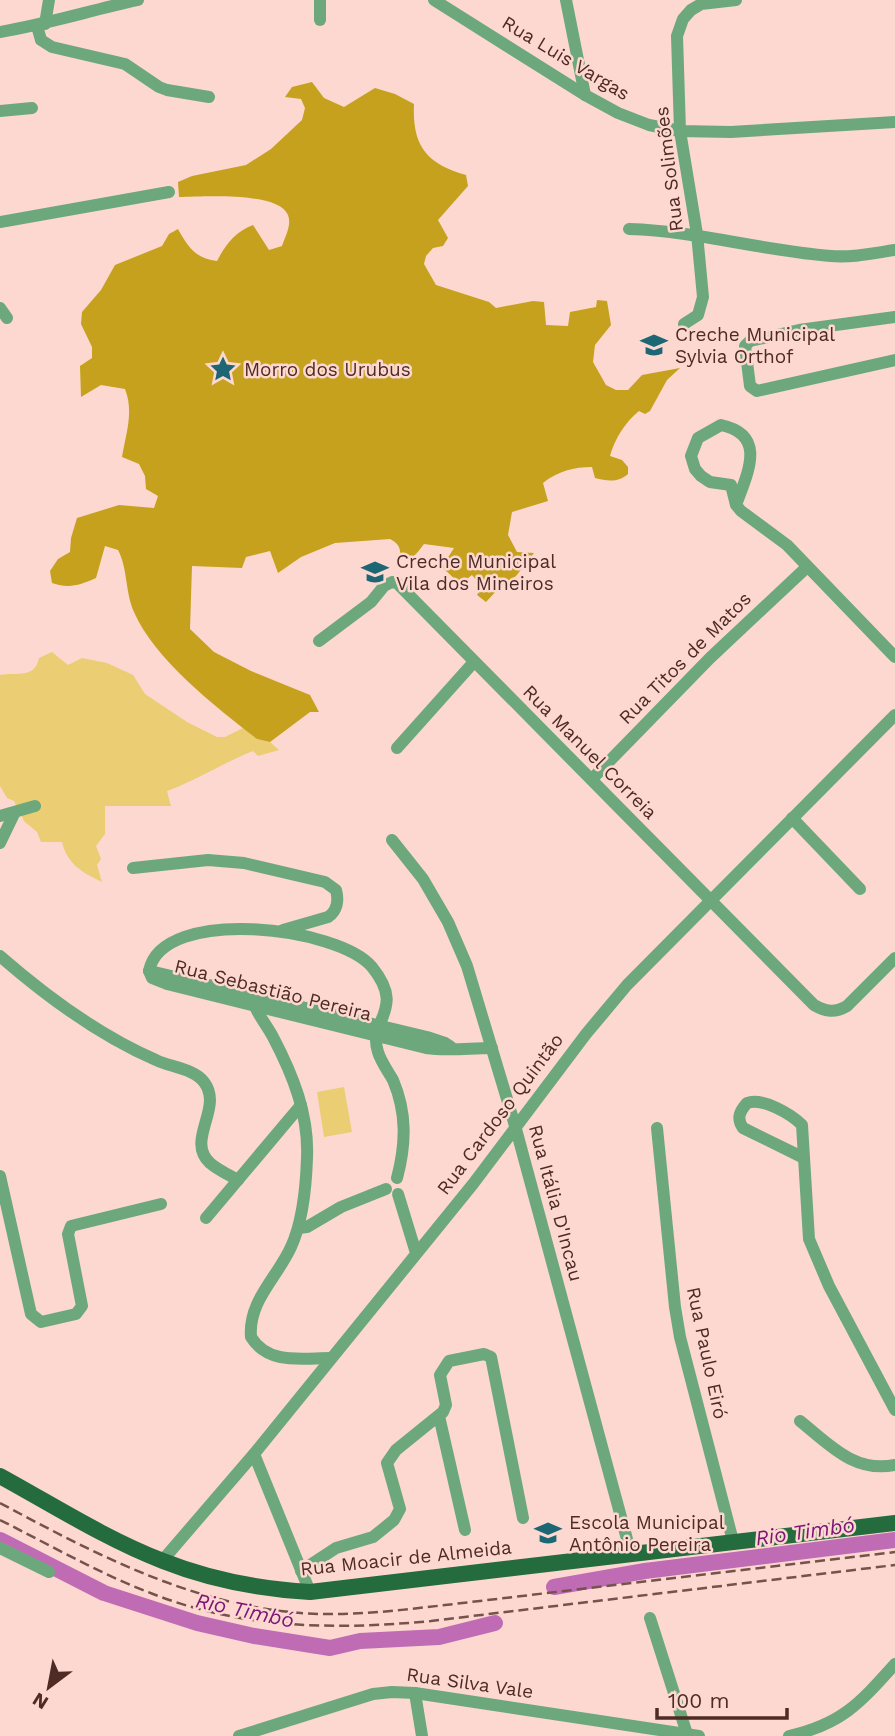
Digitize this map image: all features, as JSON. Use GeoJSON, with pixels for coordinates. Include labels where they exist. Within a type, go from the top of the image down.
{"type":"FeatureCollection","features":[{"type":"Feature","properties":{"kind":"main road","name":"Rua Moacir de Almeida"},"geometry":{"type":"LineString","coordinates":[[0,1476],[162,1561],[236,1583],[310,1592],[895,1523]]}},
{"type":"Feature","properties":{"kind":"street"},"geometry":{"type":"LineString","coordinates":[[49,0],[41,25],[41,40],[52,47],[125,64],[167,90],[209,97]]}},
{"type":"Feature","properties":{"kind":"street"},"geometry":{"type":"LineString","coordinates":[[0,32],[41,25],[138,0]]}},
{"type":"Feature","properties":{"kind":"street"},"geometry":{"type":"LineString","coordinates":[[320,0],[320,20]]}},
{"type":"Feature","properties":{"kind":"street","name":"Rua Luis Vargas"},"geometry":{"type":"LineString","coordinates":[[433,0],[585,95],[639,121],[680,131],[731,132],[895,122]]}},
{"type":"Feature","properties":{"kind":"street"},"geometry":{"type":"LineString","coordinates":[[566,0],[585,95]]}},
{"type":"Feature","properties":{"kind":"street","name":"Rua Solimões"},"geometry":{"type":"LineString","coordinates":[[684,324],[698,315],[703,297],[697,234],[680,131],[677,36],[679,27],[691,10],[701,4],[736,0]]}},
{"type":"Feature","properties":{"kind":"street"},"geometry":{"type":"LineString","coordinates":[[0,111],[32,108]]}},
{"type":"Feature","properties":{"kind":"street"},"geometry":{"type":"LineString","coordinates":[[0,222],[169,192]]}},
{"type":"Feature","properties":{"kind":"street"},"geometry":{"type":"LineString","coordinates":[[629,229],[668,230],[833,257],[861,256],[895,250]]}},
{"type":"Feature","properties":{"kind":"street"},"geometry":{"type":"LineString","coordinates":[[895,317],[799,330],[750,341],[745,346],[750,386],[757,391],[895,360]]}},
{"type":"Feature","properties":{"kind":"street"},"geometry":{"type":"LineString","coordinates":[[736,505],[751,465],[749,444],[742,434],[721,425],[698,438],[691,456],[695,469],[710,482],[731,485],[736,505],[787,545],[895,657]]}},
{"type":"Feature","properties":{"kind":"street","name":"Rua Titos de Matos"},"geometry":{"type":"LineString","coordinates":[[592,779],[710,657],[807,566]]}},
{"type":"Feature","properties":{"kind":"street","name":"Rua Manuel Correia"},"geometry":{"type":"LineString","coordinates":[[319,641],[365,607],[388,583],[397,583],[473,663],[592,779],[814,1005],[831,1011],[847,1006],[895,958]]}},
{"type":"Feature","properties":{"kind":"street"},"geometry":{"type":"LineString","coordinates":[[397,748],[473,663]]}},
{"type":"Feature","properties":{"kind":"street","name":"Rua Cardoso Quintão"},"geometry":{"type":"LineString","coordinates":[[162,1561],[254,1454],[516,1129],[586,1034],[619,995],[895,715]]}},
{"type":"Feature","properties":{"kind":"street"},"geometry":{"type":"LineString","coordinates":[[0,816],[35,806]]}},
{"type":"Feature","properties":{"kind":"street"},"geometry":{"type":"LineString","coordinates":[[0,843],[14,814]]}},
{"type":"Feature","properties":{"kind":"street"},"geometry":{"type":"LineString","coordinates":[[792,818],[860,888]]}},
{"type":"Feature","properties":{"kind":"street","name":"Rua Itália D'Incau"},"geometry":{"type":"LineString","coordinates":[[392,840],[422,879],[448,922],[467,966],[516,1129],[631,1554]]}},
{"type":"Feature","properties":{"kind":"street"},"geometry":{"type":"LineString","coordinates":[[133,868],[184,861],[244,863],[325,882],[336,890],[338,902],[328,917],[277,932]]}},
{"type":"Feature","properties":{"kind":"street","name":"Rua Sebastião Pereira"},"geometry":{"type":"LineString","coordinates":[[277,932],[214,930],[186,935],[160,952],[151,963],[149,971],[157,981],[252,1000],[379,1031],[437,1049],[492,1048]]}},
{"type":"Feature","properties":{"kind":"street"},"geometry":{"type":"LineString","coordinates":[[277,932],[329,941],[358,954],[371,965],[387,993],[388,1004],[379,1031],[378,1053],[400,1098],[404,1115],[401,1162],[397,1178],[403,1186],[392,1192],[341,1207],[307,1227],[299,1228]]}},
{"type":"Feature","properties":{"kind":"street"},"geometry":{"type":"LineString","coordinates":[[0,956],[60,1004],[109,1036],[148,1057],[192,1073],[205,1083],[211,1109],[201,1146],[210,1163],[237,1180]]}},
{"type":"Feature","properties":{"kind":"street"},"geometry":{"type":"LineString","coordinates":[[252,1000],[283,1056],[302,1105],[307,1158],[299,1228],[290,1249],[263,1290],[253,1312],[251,1338],[264,1352],[275,1357],[330,1358]]}},
{"type":"Feature","properties":{"kind":"street"},"geometry":{"type":"LineString","coordinates":[[804,1158],[743,1128],[739,1115],[747,1103],[758,1101],[800,1122],[804,1130],[809,1239],[829,1286],[895,1410]]}},
{"type":"Feature","properties":{"kind":"street"},"geometry":{"type":"LineString","coordinates":[[206,1218],[302,1105]]}},
{"type":"Feature","properties":{"kind":"street","name":"Rua Paulo Eiró"},"geometry":{"type":"LineString","coordinates":[[657,1128],[680,1337],[733,1541]]}},
{"type":"Feature","properties":{"kind":"street"},"geometry":{"type":"LineString","coordinates":[[0,1176],[31,1314],[41,1322],[76,1314],[82,1306],[83,1300],[68,1234],[71,1226],[161,1204]]}},
{"type":"Feature","properties":{"kind":"street"},"geometry":{"type":"LineString","coordinates":[[392,1192],[416,1253]]}},
{"type":"Feature","properties":{"kind":"street"},"geometry":{"type":"LineString","coordinates":[[301,1571],[336,1548],[373,1537],[394,1520],[400,1509],[387,1463],[396,1450],[439,1416],[446,1405],[440,1374],[449,1361],[484,1354],[491,1357],[523,1518]]}},
{"type":"Feature","properties":{"kind":"street"},"geometry":{"type":"LineString","coordinates":[[439,1416],[465,1530]]}},
{"type":"Feature","properties":{"kind":"street"},"geometry":{"type":"LineString","coordinates":[[800,1421],[857,1464],[876,1468],[895,1465]]}},
{"type":"Feature","properties":{"kind":"street"},"geometry":{"type":"LineString","coordinates":[[254,1454],[310,1592]]}},
{"type":"Feature","properties":{"kind":"street"},"geometry":{"type":"LineString","coordinates":[[0,1548],[49,1572]]}},
{"type":"Feature","properties":{"kind":"street"},"geometry":{"type":"LineString","coordinates":[[650,1618],[693,1735]]}},
{"type":"Feature","properties":{"kind":"street"},"geometry":{"type":"LineString","coordinates":[[789,1736],[811,1734],[832,1723],[856,1706],[895,1664]]}},
{"type":"Feature","properties":{"kind":"street","name":"Rua Silva Vale"},"geometry":{"type":"LineString","coordinates":[[239,1736],[373,1694],[393,1692],[415,1693],[693,1735]]}},
{"type":"Feature","properties":{"kind":"street"},"geometry":{"type":"LineString","coordinates":[[415,1693],[422,1736]]}},
{"type":"Feature","properties":{"kind":"shaded area"},"geometry":{"type":"Polygon","coordinates":[[[312,82],[324,98],[344,107],[375,88],[414,104],[416,131],[424,151],[441,165],[466,175],[468,186],[438,220],[448,238],[443,246],[433,248],[426,256],[424,264],[436,285],[489,302],[496,308],[533,301],[544,302],[546,325],[568,326],[570,312],[596,307],[597,300],[607,301],[611,325],[595,345],[593,362],[606,385],[616,390],[628,390],[642,375],[680,368],[667,380],[650,411],[645,414],[639,411],[634,415],[614,444],[610,456],[622,460],[628,467],[628,474],[620,479],[608,480],[595,478],[592,467],[566,471],[543,483],[548,501],[512,512],[508,535],[517,552],[534,553],[516,576],[500,587],[486,602],[477,595],[482,587],[472,575],[460,584],[442,567],[454,548],[424,544],[414,556],[404,559],[400,558],[399,547],[390,539],[335,543],[301,557],[278,573],[270,551],[246,557],[242,568],[192,566],[190,629],[214,652],[251,671],[310,695],[319,712],[310,712],[270,742],[257,739],[224,713],[188,682],[156,647],[134,612],[118,550],[105,546],[96,578],[80,584],[64,586],[52,583],[50,571],[58,559],[70,552],[77,518],[119,505],[154,508],[158,496],[146,489],[145,476],[139,464],[122,457],[129,414],[125,389],[101,385],[81,397],[80,366],[92,358],[92,347],[81,324],[82,312],[101,290],[115,265],[162,246],[169,234],[178,229],[193,251],[210,260],[217,261],[232,239],[253,225],[269,250],[282,246],[289,223],[288,215],[281,207],[270,202],[238,197],[179,197],[178,182],[192,176],[246,165],[271,149],[302,120],[305,108],[301,99],[285,97],[292,87],[312,82]]]}},
{"type":"Feature","properties":{"kind":"shaded area"},"geometry":{"type":"Polygon","coordinates":[[[52,652],[68,665],[82,658],[107,663],[133,675],[145,694],[187,722],[217,737],[225,737],[243,728],[257,739],[270,742],[279,750],[258,756],[253,751],[167,791],[171,806],[105,806],[105,834],[96,846],[101,859],[97,865],[102,882],[72,862],[62,842],[41,842],[37,832],[24,821],[14,801],[7,798],[0,786],[0,675],[29,672],[37,665],[39,658],[52,652]]]}},
{"type":"Feature","properties":{"kind":"shaded area"},"geometry":{"type":"Polygon","coordinates":[[[344,1087],[352,1132],[324,1137],[317,1092],[344,1087]]]}},
{"type":"Feature","properties":{"kind":"waterway","name":"Rio Timbó"},"geometry":{"type":"LineString","coordinates":[[0,1540],[104,1593],[197,1623],[254,1636],[330,1648],[360,1641],[439,1637],[495,1623]]}},
{"type":"Feature","properties":{"kind":"waterway","name":"Rio Timbó"},"geometry":{"type":"LineString","coordinates":[[554,1587],[645,1571],[895,1540]]}},
{"type":"Feature","properties":{"kind":"railway"},"geometry":{"type":"LineString","coordinates":[[0,1503],[115,1561],[194,1592],[277,1611],[321,1614],[404,1610],[895,1552]]}},
{"type":"Feature","properties":{"kind":"railway"},"geometry":{"type":"LineString","coordinates":[[0,1520],[133,1586],[187,1606],[255,1620],[325,1626],[431,1621],[895,1565]]}},
{"type":"Feature","properties":{"kind":"place","name":"Creche Municipal Sylvia Orthof"},"geometry":{"type":"Point","coordinates":[654,345]}},
{"type":"Feature","properties":{"kind":"place","name":"Morro dos Urubus"},"geometry":{"type":"Point","coordinates":[223,369]}},
{"type":"Feature","properties":{"kind":"place","name":"Creche Municipal Vila dos Mineiros"},"geometry":{"type":"Point","coordinates":[375,572]}},
{"type":"Feature","properties":{"kind":"place","name":"Escola Municipal Antônio Pereira"},"geometry":{"type":"Point","coordinates":[548,1533]}}]}
